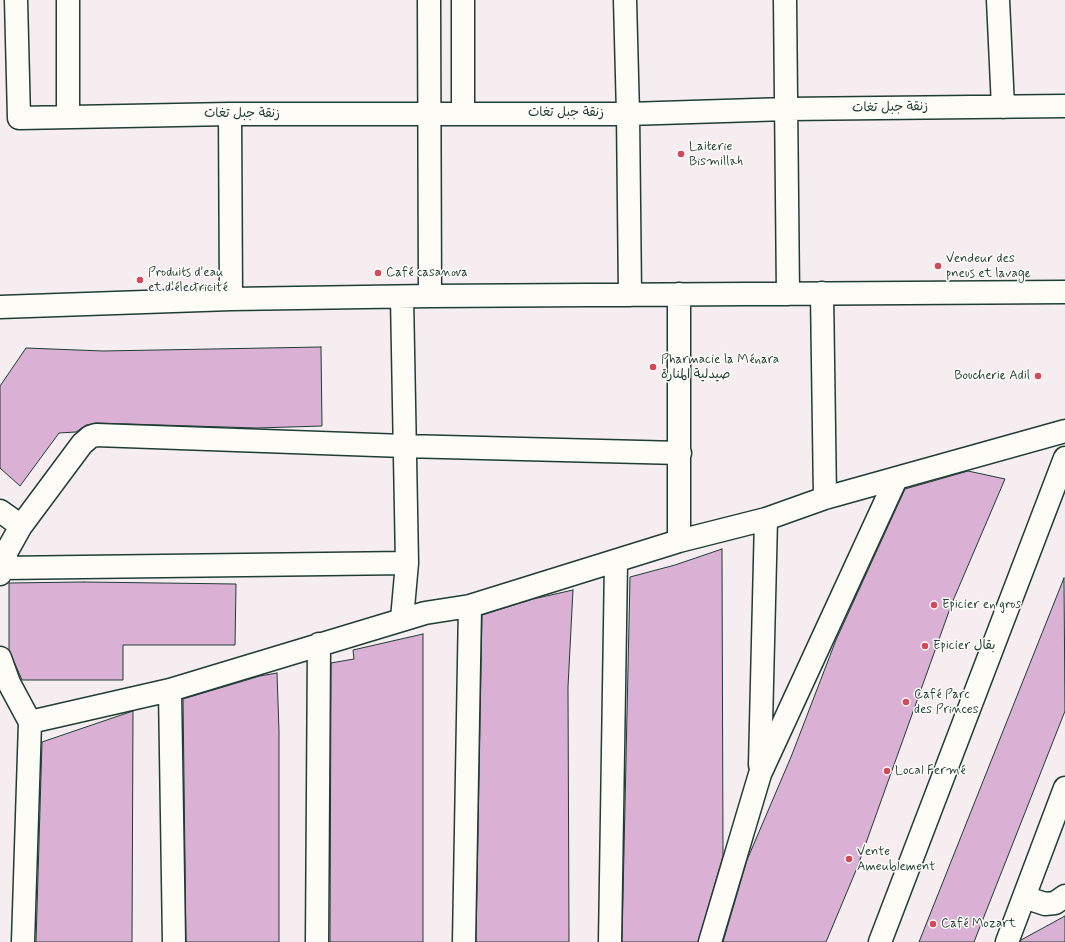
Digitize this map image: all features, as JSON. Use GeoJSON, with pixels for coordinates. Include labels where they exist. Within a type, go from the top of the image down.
{"type":"FeatureCollection","features":[{"type":"Feature","properties":{"kind":"street","name":"زنقة جبل تغات"},"geometry":{"type":"LineString","coordinates":[[16,0],[19,118],[230,114],[628,114],[787,109],[1065,106]]}},
{"type":"Feature","properties":{"kind":"street"},"geometry":{"type":"LineString","coordinates":[[68,0],[68,116]]}},
{"type":"Feature","properties":{"kind":"street"},"geometry":{"type":"LineString","coordinates":[[429,0],[430,296]]}},
{"type":"Feature","properties":{"kind":"street"},"geometry":{"type":"LineString","coordinates":[[463,0],[463,113]]}},
{"type":"Feature","properties":{"kind":"street"},"geometry":{"type":"LineString","coordinates":[[625,0],[630,294]]}},
{"type":"Feature","properties":{"kind":"street"},"geometry":{"type":"LineString","coordinates":[[785,0],[788,294]]}},
{"type":"Feature","properties":{"kind":"street"},"geometry":{"type":"LineString","coordinates":[[998,0],[1002,107]]}},
{"type":"Feature","properties":{"kind":"street"},"geometry":{"type":"LineString","coordinates":[[230,114],[231,299]]}},
{"type":"Feature","properties":{"kind":"street"},"geometry":{"type":"LineString","coordinates":[[0,307],[231,299],[402,296],[1065,292]]}},
{"type":"Feature","properties":{"kind":"street"},"geometry":{"type":"LineString","coordinates":[[822,293],[825,498]]}},
{"type":"Feature","properties":{"kind":"street"},"geometry":{"type":"LineString","coordinates":[[679,294],[679,542]]}},
{"type":"Feature","properties":{"kind":"street"},"geometry":{"type":"LineString","coordinates":[[402,296],[407,563],[402,619]]}},
{"type":"Feature","properties":{"kind":"street"},"geometry":{"type":"LineString","coordinates":[[30,722],[170,690],[402,619],[425,613],[470,606],[679,542],[766,518],[825,498],[1065,431]]}},
{"type":"Feature","properties":{"kind":"street"},"geometry":{"type":"LineString","coordinates":[[407,563],[0,571],[7,551],[21,526],[82,444],[90,437],[96,435],[404,446],[680,453]]}},
{"type":"Feature","properties":{"kind":"street"},"geometry":{"type":"LineString","coordinates":[[880,942],[1065,458]]}},
{"type":"Feature","properties":{"kind":"street"},"geometry":{"type":"LineString","coordinates":[[710,942],[760,774],[896,479]]}},
{"type":"Feature","properties":{"kind":"street"},"geometry":{"type":"LineString","coordinates":[[0,511],[21,526]]}},
{"type":"Feature","properties":{"kind":"street"},"geometry":{"type":"LineString","coordinates":[[760,774],[766,518]]}},
{"type":"Feature","properties":{"kind":"street"},"geometry":{"type":"LineString","coordinates":[[610,942],[616,562]]}},
{"type":"Feature","properties":{"kind":"street"},"geometry":{"type":"LineString","coordinates":[[464,942],[470,606]]}},
{"type":"Feature","properties":{"kind":"street"},"geometry":{"type":"LineString","coordinates":[[317,942],[319,644]]}},
{"type":"Feature","properties":{"kind":"street"},"geometry":{"type":"LineString","coordinates":[[0,658],[9,683],[30,722],[23,942]]}},
{"type":"Feature","properties":{"kind":"street"},"geometry":{"type":"LineString","coordinates":[[170,690],[174,942]]}},
{"type":"Feature","properties":{"kind":"street"},"geometry":{"type":"LineString","coordinates":[[1007,942],[1064,797]]}},
{"type":"Feature","properties":{"kind":"street"},"geometry":{"type":"LineString","coordinates":[[1024,897],[1044,904],[1055,903],[1065,896]]}},
{"type":"Feature","properties":{"kind":"building"},"geometry":{"type":"Polygon","coordinates":[[[321,347],[322,426],[257,428],[96,423],[86,425],[76,432],[59,433],[20,486],[0,468],[0,386],[26,348],[103,351],[321,347]]]}},
{"type":"Feature","properties":{"kind":"building"},"geometry":{"type":"Polygon","coordinates":[[[968,471],[1005,479],[952,603],[857,868],[826,942],[723,942],[747,860],[791,757],[836,640],[905,489],[968,471]]]}},
{"type":"Feature","properties":{"kind":"building"},"geometry":{"type":"Polygon","coordinates":[[[722,549],[723,856],[698,942],[622,942],[630,577],[675,565],[722,549]]]}},
{"type":"Feature","properties":{"kind":"building"},"geometry":{"type":"Polygon","coordinates":[[[1064,578],[1065,711],[974,942],[919,942],[1064,578]]]}},
{"type":"Feature","properties":{"kind":"building"},"geometry":{"type":"Polygon","coordinates":[[[84,582],[236,584],[235,645],[123,645],[123,680],[22,680],[9,650],[9,583],[84,582]]]}},
{"type":"Feature","properties":{"kind":"building"},"geometry":{"type":"Polygon","coordinates":[[[573,590],[568,687],[569,942],[476,942],[482,615],[533,599],[573,590]]]}},
{"type":"Feature","properties":{"kind":"building"},"geometry":{"type":"Polygon","coordinates":[[[423,634],[423,942],[330,942],[331,663],[354,659],[353,650],[423,634]]]}},
{"type":"Feature","properties":{"kind":"building"},"geometry":{"type":"Polygon","coordinates":[[[277,673],[279,731],[279,942],[186,942],[183,699],[260,676],[277,673]]]}},
{"type":"Feature","properties":{"kind":"building"},"geometry":{"type":"Polygon","coordinates":[[[133,711],[132,942],[36,942],[42,742],[133,711]]]}},
{"type":"Feature","properties":{"kind":"building"},"geometry":{"type":"Polygon","coordinates":[[[1065,916],[1065,942],[1020,942],[1021,940],[1065,916]]]}},
{"type":"Feature","properties":{"kind":"place","name":"Laiterie Bismillah"},"geometry":{"type":"Point","coordinates":[681,154]}},
{"type":"Feature","properties":{"kind":"place","name":"Vendeur des pneus et lavage"},"geometry":{"type":"Point","coordinates":[938,266]}},
{"type":"Feature","properties":{"kind":"place","name":"Café casanova"},"geometry":{"type":"Point","coordinates":[378,273]}},
{"type":"Feature","properties":{"kind":"place","name":"Produits d'eau et d'électricité"},"geometry":{"type":"Point","coordinates":[140,280]}},
{"type":"Feature","properties":{"kind":"place","name":"Pharmacie la Ménara صيدلية المنارة"},"geometry":{"type":"Point","coordinates":[653,367]}},
{"type":"Feature","properties":{"kind":"place","name":"Boucherie Adil"},"geometry":{"type":"Point","coordinates":[1038,376]}},
{"type":"Feature","properties":{"kind":"place","name":"Epicier en gros"},"geometry":{"type":"Point","coordinates":[934,605]}},
{"type":"Feature","properties":{"kind":"place","name":"Epicier بقال"},"geometry":{"type":"Point","coordinates":[925,646]}},
{"type":"Feature","properties":{"kind":"place","name":"Café Parc des Princes"},"geometry":{"type":"Point","coordinates":[906,702]}},
{"type":"Feature","properties":{"kind":"place","name":"Local Fermé"},"geometry":{"type":"Point","coordinates":[887,771]}},
{"type":"Feature","properties":{"kind":"place","name":"Vente Ameublement"},"geometry":{"type":"Point","coordinates":[849,859]}},
{"type":"Feature","properties":{"kind":"place","name":"Café Mozart"},"geometry":{"type":"Point","coordinates":[933,924]}}]}
